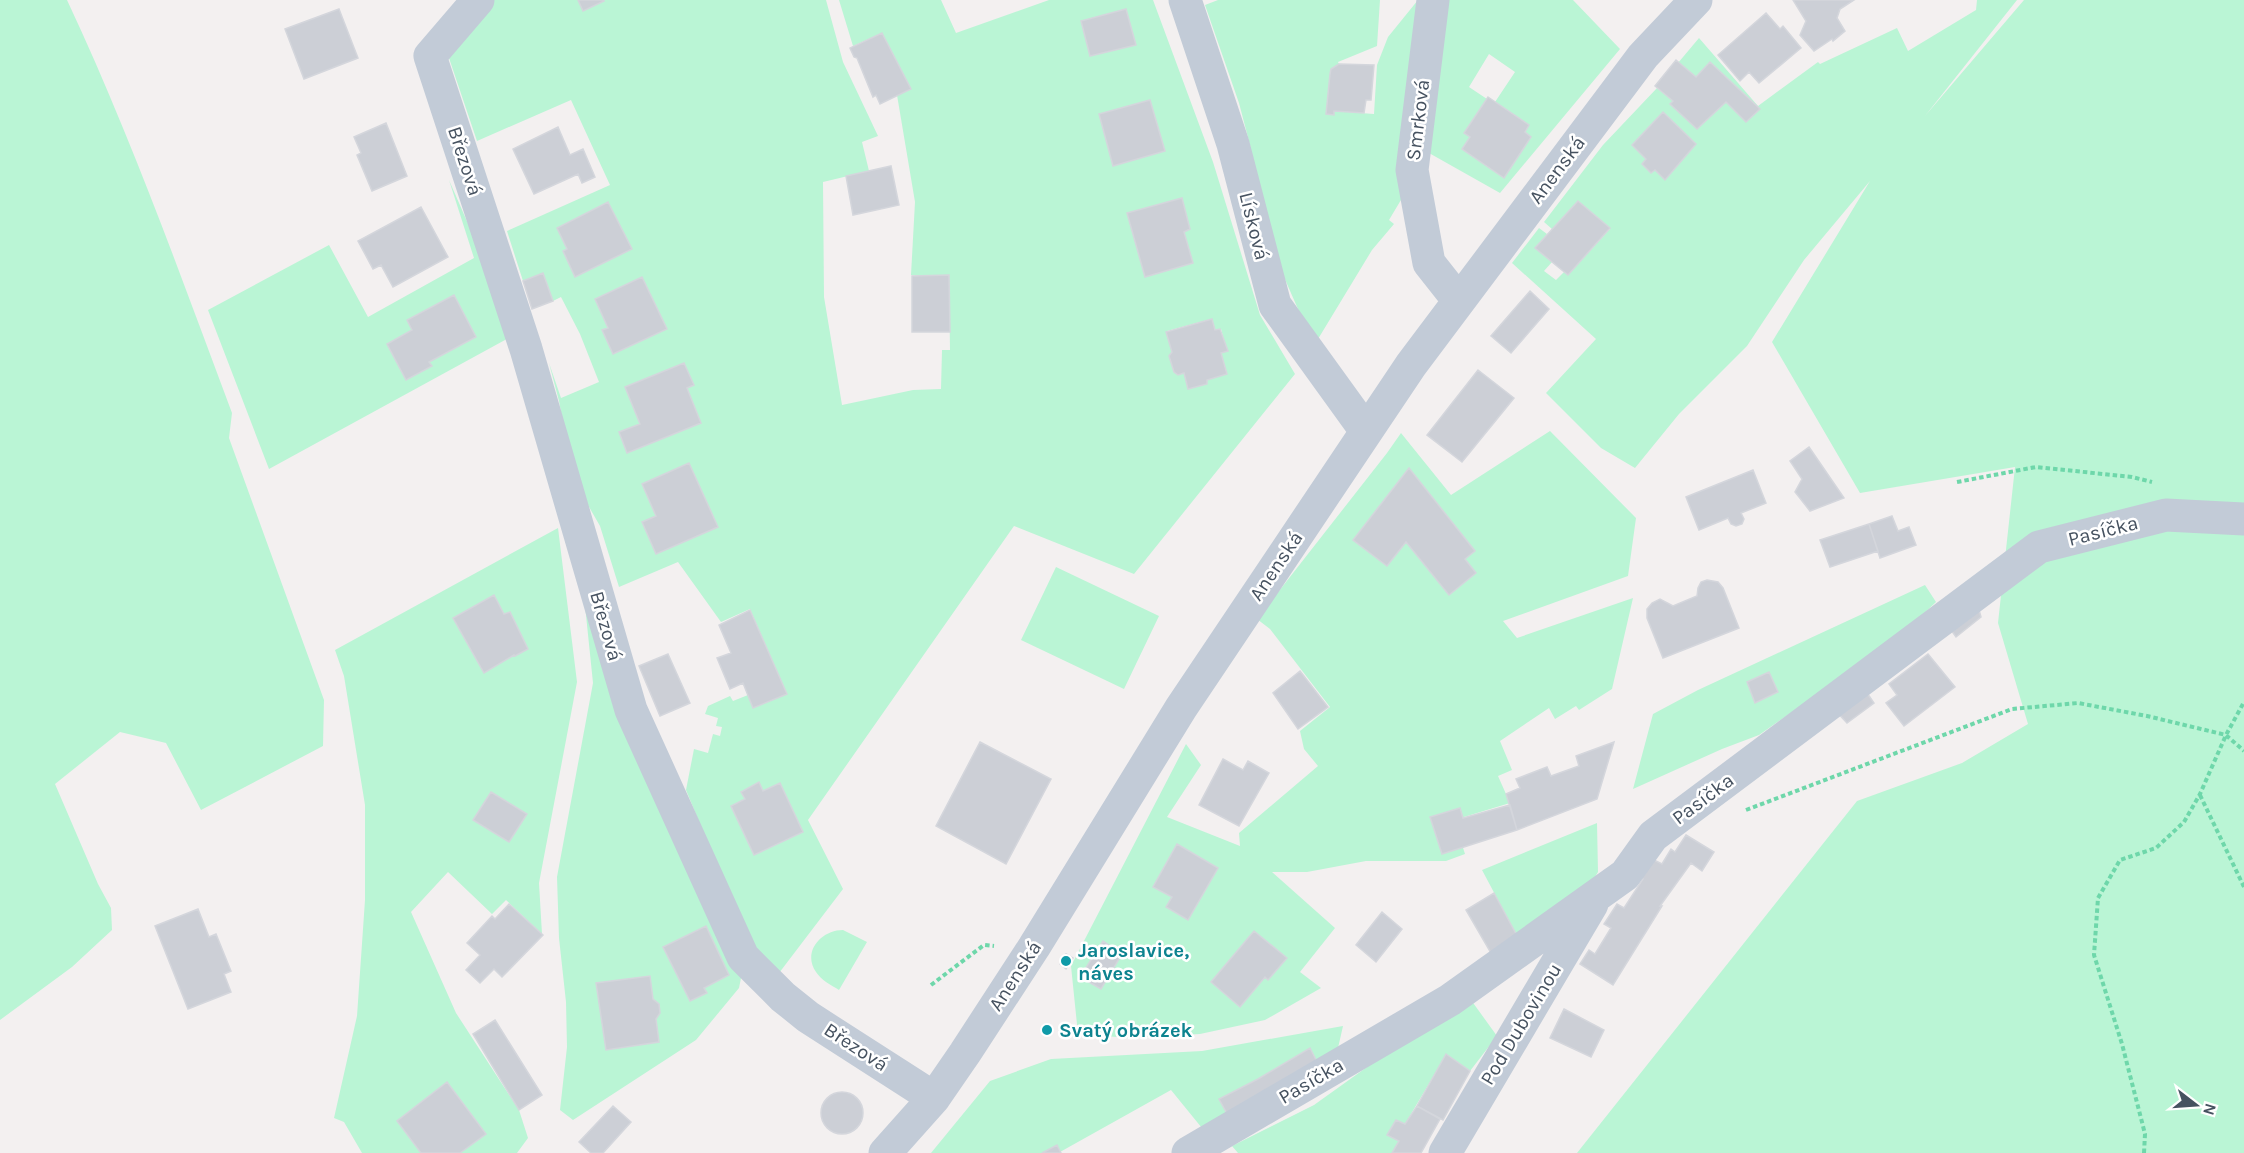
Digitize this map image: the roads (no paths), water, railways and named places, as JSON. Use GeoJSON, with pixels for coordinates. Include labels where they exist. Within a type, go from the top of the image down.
{"type":"FeatureCollection","features":[{"type":"Feature","properties":{"kind":"street","name":"Březová"},"geometry":{"type":"LineString","coordinates":[[478,0],[430,56],[526,350],[631,710],[743,957],[783,997],[808,1017],[934,1098]]}},
{"type":"Feature","properties":{"kind":"street","name":"Lísková"},"geometry":{"type":"LineString","coordinates":[[1185,0],[1233,144],[1275,305],[1366,431]]}},
{"type":"Feature","properties":{"kind":"street","name":"Smrková"},"geometry":{"type":"LineString","coordinates":[[1432,0],[1412,170],[1429,263],[1459,301]]}},
{"type":"Feature","properties":{"kind":"street","name":"Anenská"},"geometry":{"type":"LineString","coordinates":[[885,1153],[934,1098],[1034,947],[1181,708],[1411,365],[1643,56],[1696,0]]}},
{"type":"Feature","properties":{"kind":"street","name":"Pasíčka"},"geometry":{"type":"LineString","coordinates":[[1188,1153],[1450,1000],[1625,875],[1653,836],[2039,547],[2166,515],[2244,519]]}},
{"type":"Feature","properties":{"kind":"street","name":"Pod Dubovinou"},"geometry":{"type":"LineString","coordinates":[[1445,1153],[1598,894]]}},
{"type":"Feature","properties":{"kind":"place","name":"Jaroslavice, náves"},"geometry":{"type":"Point","coordinates":[1066,961]}},
{"type":"Feature","properties":{"kind":"place","name":"Svatý obrázek"},"geometry":{"type":"Point","coordinates":[1047,1030]}}]}
